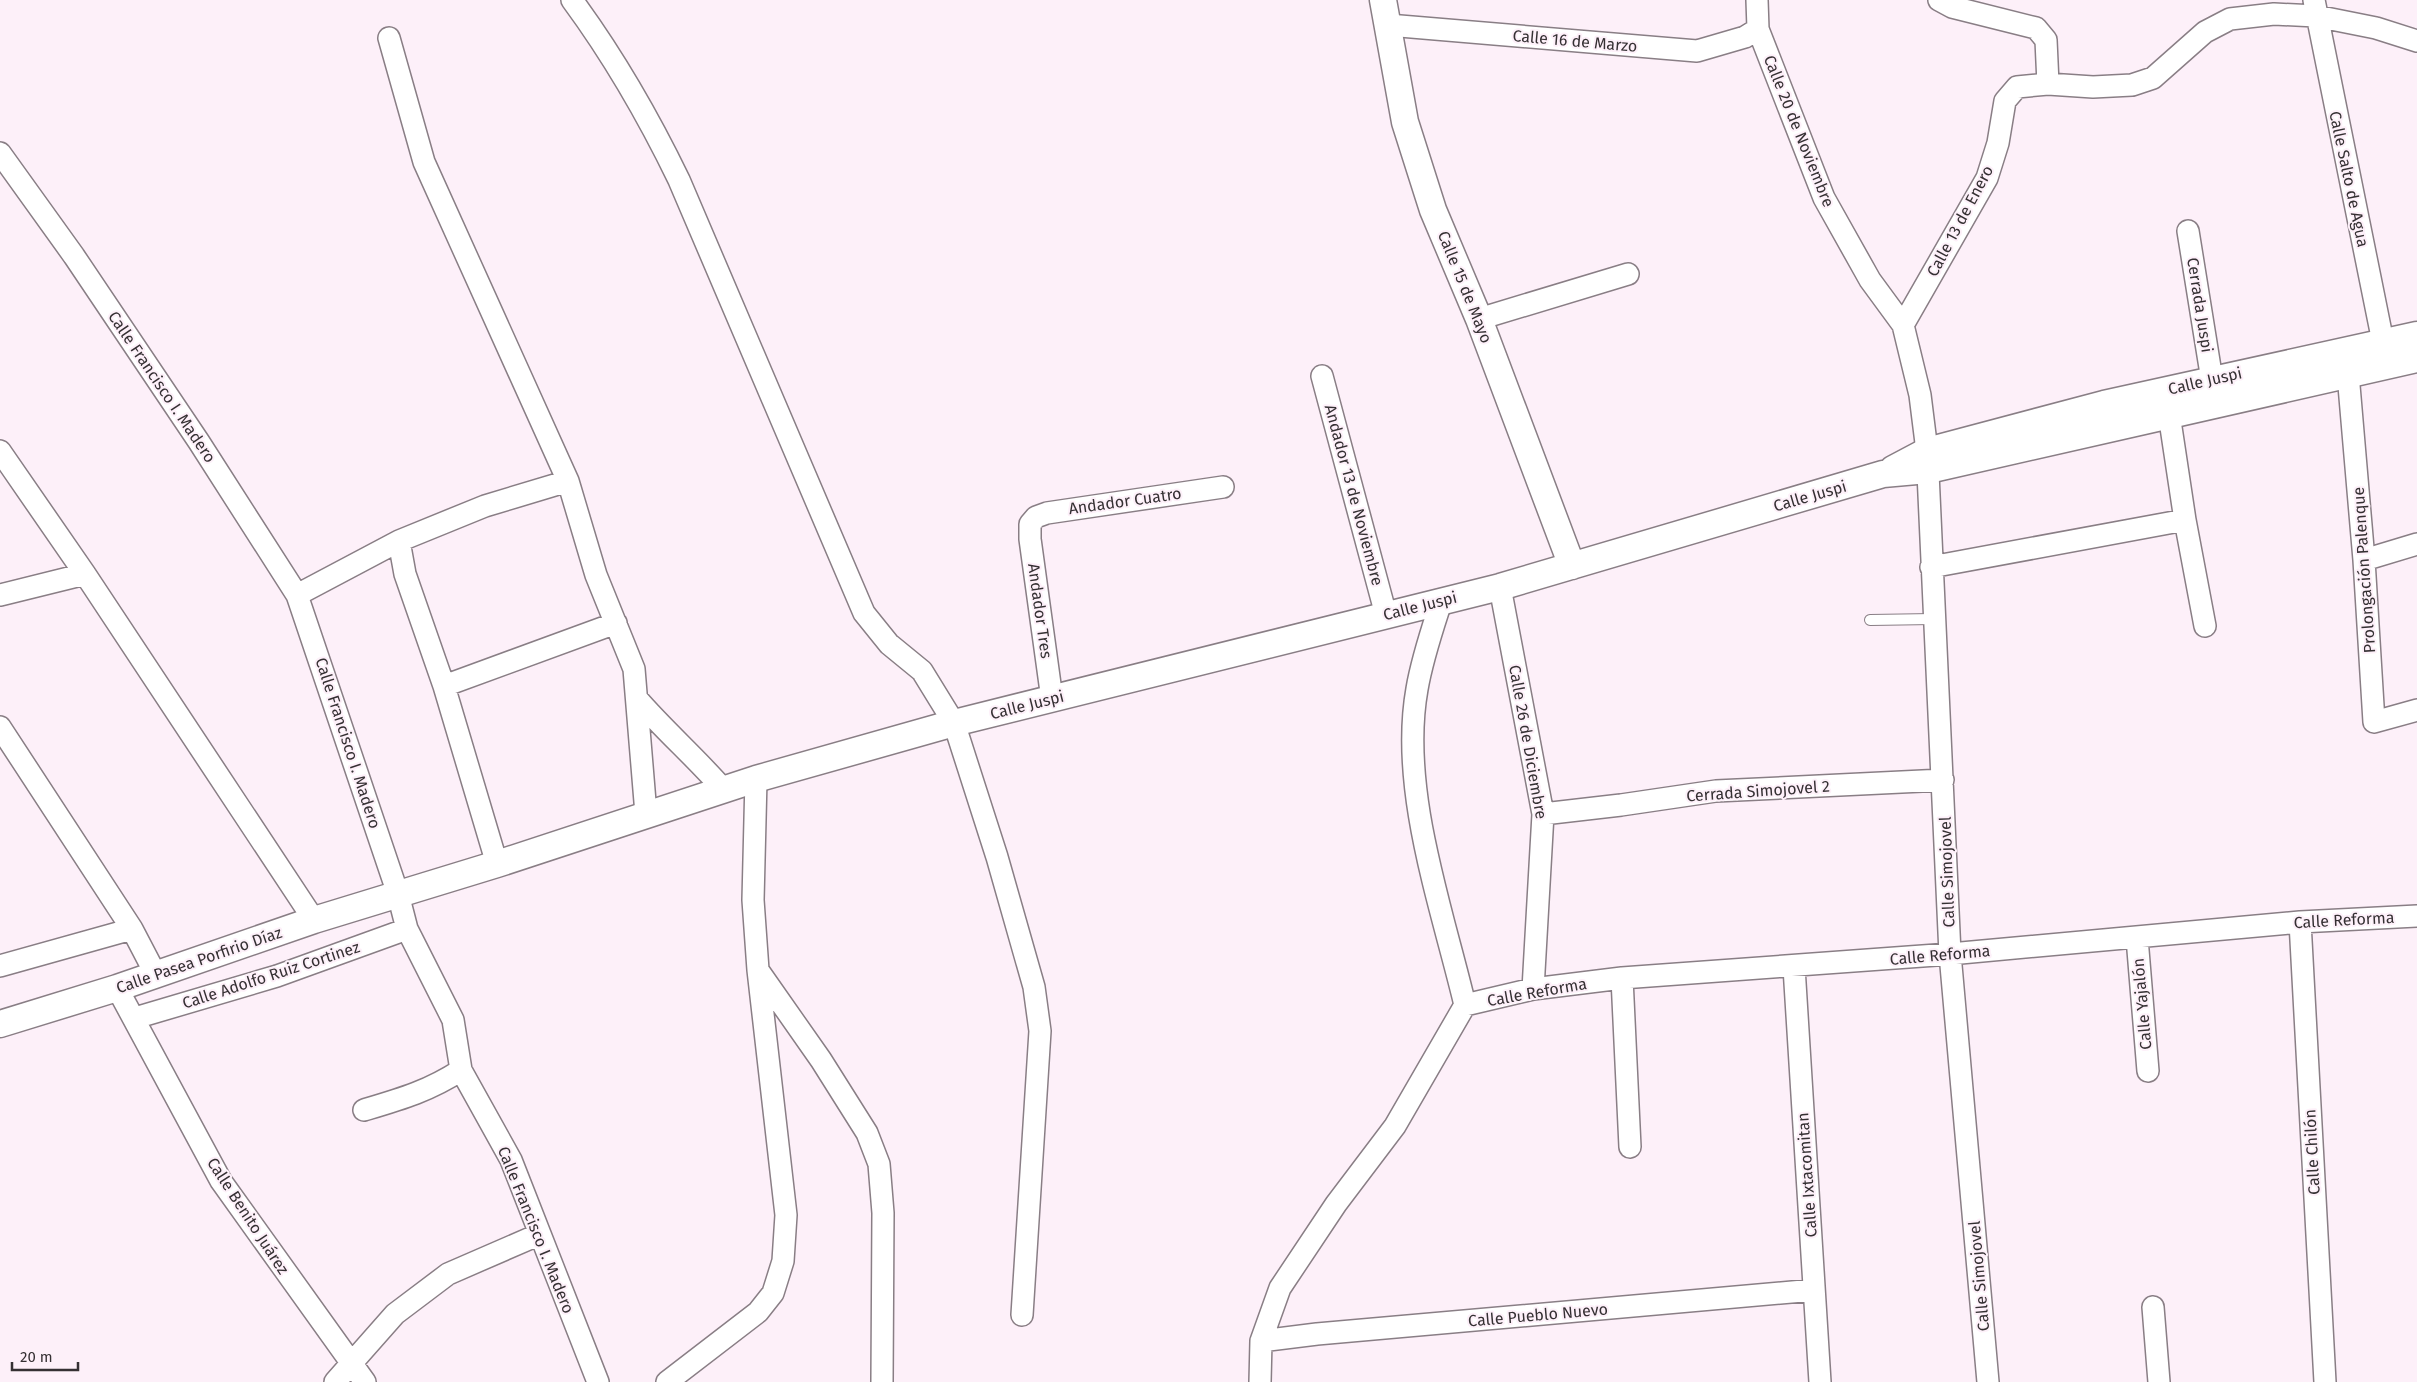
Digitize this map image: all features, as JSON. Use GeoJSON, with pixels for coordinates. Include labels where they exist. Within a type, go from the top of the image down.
{"type":"FeatureCollection","features":[{"type":"Feature","properties":{"kind":"street"},"geometry":{"type":"LineString","coordinates":[[572,0],[611,55],[649,118],[679,180],[864,613],[889,644],[922,671],[954,723],[997,857],[1034,987],[1040,1031],[1022,1315]]}},
{"type":"Feature","properties":{"kind":"street","name":"Calle 20 de Noviembre"},"geometry":{"type":"LineString","coordinates":[[1757,0],[1758,29],[1824,198],[1870,280],[1904,325],[1920,394],[1928,460]]}},
{"type":"Feature","properties":{"kind":"street"},"geometry":{"type":"LineString","coordinates":[[1939,0],[1952,8],[2036,28],[2046,40],[2048,84]]}},
{"type":"Feature","properties":{"kind":"street","name":"Calle 13 de Enero"},"geometry":{"type":"LineString","coordinates":[[1904,325],[1986,178],[1998,143],[2005,101],[2016,87],[2048,84],[2093,87],[2132,86],[2153,78],[2205,32],[2230,19],[2315,8],[2417,41]]}},
{"type":"Feature","properties":{"kind":"street","name":"Calle Salto de Agua"},"geometry":{"type":"LineString","coordinates":[[2315,8],[2383,342]]}},
{"type":"Feature","properties":{"kind":"street","name":"Calle 16 de Marzo"},"geometry":{"type":"LineString","coordinates":[[1386,12],[1697,51],[1745,37],[1758,29]]}},
{"type":"Feature","properties":{"kind":"street","name":"Calle 15 de Mayo"},"geometry":{"type":"LineString","coordinates":[[1386,12],[1405,122],[1433,210],[1479,319],[1572,566]]}},
{"type":"Feature","properties":{"kind":"street"},"geometry":{"type":"LineString","coordinates":[[390,38],[424,162],[568,481],[596,575],[634,669],[646,814]]}},
{"type":"Feature","properties":{"kind":"street","name":"Calle Francisco I. Madero"},"geometry":{"type":"LineString","coordinates":[[0,153],[74,256],[199,442],[297,595],[398,894],[407,929],[453,1020],[461,1070],[510,1160],[598,1382]]}},
{"type":"Feature","properties":{"kind":"street","name":"Cerrada Juspi"},"geometry":{"type":"LineString","coordinates":[[2188,231],[2212,380]]}},
{"type":"Feature","properties":{"kind":"street"},"geometry":{"type":"LineString","coordinates":[[1479,319],[1628,274]]}},
{"type":"Feature","properties":{"kind":"street","name":"Calle Juspi"},"geometry":{"type":"LineString","coordinates":[[646,814],[756,779],[954,723],[1500,587],[1882,474],[2104,404],[2417,335]]}},
{"type":"Feature","properties":{"kind":"street","name":"Calle Juspi"},"geometry":{"type":"LineString","coordinates":[[1928,460],[2169,414],[2417,359]]}},
{"type":"Feature","properties":{"kind":"street","name":"Prolongación Palenque"},"geometry":{"type":"LineString","coordinates":[[2348,374],[2364,560],[2374,722],[2417,710]]}},
{"type":"Feature","properties":{"kind":"street","name":"Andador 13 de Noviembre"},"geometry":{"type":"LineString","coordinates":[[1322,376],[1386,615]]}},
{"type":"Feature","properties":{"kind":"street"},"geometry":{"type":"LineString","coordinates":[[2169,414],[2185,520],[2205,626]]}},
{"type":"Feature","properties":{"kind":"street"},"geometry":{"type":"LineString","coordinates":[[0,451],[85,574],[314,920]]}},
{"type":"Feature","properties":{"kind":"street","name":"Calle Simojovel"},"geometry":{"type":"LineString","coordinates":[[1928,460],[1931,566],[1943,780],[1950,954],[1988,1382]]}},
{"type":"Feature","properties":{"kind":"street"},"geometry":{"type":"LineString","coordinates":[[297,595],[399,541],[485,506],[568,481]]}},
{"type":"Feature","properties":{"kind":"street","name":"Andador Cuatro"},"geometry":{"type":"LineString","coordinates":[[1030,524],[1036,517],[1047,513],[1222,487]]}},
{"type":"Feature","properties":{"kind":"street"},"geometry":{"type":"LineString","coordinates":[[1931,566],[2185,520]]}},
{"type":"Feature","properties":{"kind":"street","name":"Andador Tres"},"geometry":{"type":"LineString","coordinates":[[1030,524],[1030,539],[1052,699]]}},
{"type":"Feature","properties":{"kind":"street"},"geometry":{"type":"LineString","coordinates":[[399,541],[405,574],[444,686],[497,864]]}},
{"type":"Feature","properties":{"kind":"street"},"geometry":{"type":"LineString","coordinates":[[2364,560],[2417,544]]}},
{"type":"Feature","properties":{"kind":"street"},"geometry":{"type":"LineString","coordinates":[[0,595],[85,574]]}},
{"type":"Feature","properties":{"kind":"street","name":"Calle 26 de Diciembre"},"geometry":{"type":"LineString","coordinates":[[1500,587],[1543,814],[1533,989]]}},
{"type":"Feature","properties":{"kind":"street"},"geometry":{"type":"LineString","coordinates":[[1260,1382],[1261,1341],[1280,1288],[1336,1204],[1395,1126],[1465,1005],[1414,790],[1413,740],[1416,690],[1441,602]]}},
{"type":"Feature","properties":{"kind":"street"},"geometry":{"type":"LineString","coordinates":[[444,686],[616,623]]}},
{"type":"Feature","properties":{"kind":"street"},"geometry":{"type":"LineString","coordinates":[[638,700],[666,732],[697,760],[724,789]]}},
{"type":"Feature","properties":{"kind":"street"},"geometry":{"type":"LineString","coordinates":[[0,728],[132,929],[156,976]]}},
{"type":"Feature","properties":{"kind":"street"},"geometry":{"type":"LineString","coordinates":[[668,1382],[758,1312],[773,1293],[783,1261],[786,1214],[758,970],[753,900],[756,779]]}},
{"type":"Feature","properties":{"kind":"street","name":"Cerrada Simojovel 2"},"geometry":{"type":"LineString","coordinates":[[1543,814],[1716,791],[1943,780]]}},
{"type":"Feature","properties":{"kind":"street","name":"Calle Pasea Porfirio Díaz"},"geometry":{"type":"LineString","coordinates":[[2,1021],[156,976],[314,920],[497,864],[646,814]]}},
{"type":"Feature","properties":{"kind":"street","name":"Calle Reforma"},"geometry":{"type":"LineString","coordinates":[[1465,1005],[1533,989],[1622,978],[1794,967],[2300,922],[2417,916]]}},
{"type":"Feature","properties":{"kind":"street","name":"Calle Chilón"},"geometry":{"type":"LineString","coordinates":[[2300,922],[2325,1382]]}},
{"type":"Feature","properties":{"kind":"street"},"geometry":{"type":"LineString","coordinates":[[0,966],[132,929]]}},
{"type":"Feature","properties":{"kind":"street","name":"Calle Adolfo Ruiz Cortinez"},"geometry":{"type":"LineString","coordinates":[[135,1018],[277,976],[407,929]]}},
{"type":"Feature","properties":{"kind":"street","name":"Calle Yajalón"},"geometry":{"type":"LineString","coordinates":[[2137,938],[2148,1071]]}},
{"type":"Feature","properties":{"kind":"street","name":"Calle Ixtacomitan"},"geometry":{"type":"LineString","coordinates":[[1794,967],[1820,1382]]}},
{"type":"Feature","properties":{"kind":"street"},"geometry":{"type":"LineString","coordinates":[[758,970],[821,1060],[867,1133],[879,1164],[883,1213],[882,1382]]}},
{"type":"Feature","properties":{"kind":"street"},"geometry":{"type":"LineString","coordinates":[[1622,978],[1630,1147]]}},
{"type":"Feature","properties":{"kind":"street","name":"Calle Benito Juárez"},"geometry":{"type":"LineString","coordinates":[[117,988],[135,1018],[221,1181],[364,1382]]}},
{"type":"Feature","properties":{"kind":"street"},"geometry":{"type":"LineString","coordinates":[[364,1110],[415,1095],[461,1070]]}},
{"type":"Feature","properties":{"kind":"street"},"geometry":{"type":"LineString","coordinates":[[335,1382],[395,1314],[448,1274],[540,1234]]}},
{"type":"Feature","properties":{"kind":"street","name":"Calle Pueblo Nuevo"},"geometry":{"type":"LineString","coordinates":[[1261,1341],[1814,1290]]}},
{"type":"Feature","properties":{"kind":"street"},"geometry":{"type":"LineString","coordinates":[[2153,1307],[2159,1382]]}},
{"type":"Feature","properties":{"kind":"lane"},"geometry":{"type":"LineString","coordinates":[[1870,620],[1934,619]]}}]}
